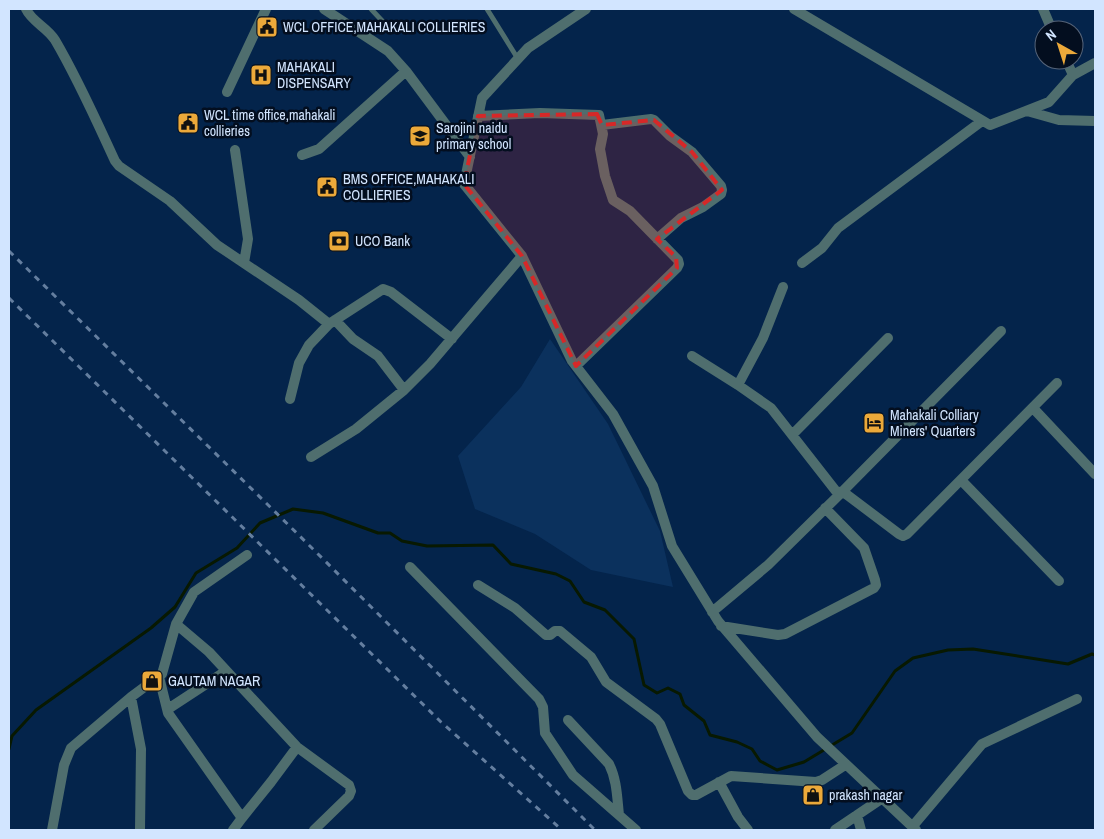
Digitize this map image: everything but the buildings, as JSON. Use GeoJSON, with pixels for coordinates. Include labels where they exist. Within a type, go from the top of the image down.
{"type":"FeatureCollection","features":[{"type":"Feature","properties":{"kind":"street"},"geometry":{"type":"LineString","coordinates":[[26,9],[31,17],[53,37],[83,91],[119,166],[170,201],[212,240],[332,322],[378,356],[404,390]]}},
{"type":"Feature","properties":{"kind":"street"},"geometry":{"type":"LineString","coordinates":[[227,92],[266,9]]}},
{"type":"Feature","properties":{"kind":"street"},"geometry":{"type":"LineString","coordinates":[[324,9],[388,51],[406,71],[470,157]]}},
{"type":"Feature","properties":{"kind":"street"},"geometry":{"type":"LineString","coordinates":[[586,9],[528,48],[482,98],[464,184],[522,256],[576,366],[613,414],[653,486],[672,546],[721,626],[817,737],[914,829],[982,744],[1077,699]]}},
{"type":"Feature","properties":{"kind":"street"},"geometry":{"type":"LineString","coordinates":[[794,9],[990,125],[1049,102],[1073,75],[1095,63]]}},
{"type":"Feature","properties":{"kind":"street"},"geometry":{"type":"LineString","coordinates":[[1071,70],[1073,75]]}},
{"type":"Feature","properties":{"kind":"street"},"geometry":{"type":"LineString","coordinates":[[302,155],[319,149],[406,71]]}},
{"type":"Feature","properties":{"kind":"street"},"geometry":{"type":"LineString","coordinates":[[1026,111],[1059,120],[1095,121]]}},
{"type":"Feature","properties":{"kind":"street"},"geometry":{"type":"LineString","coordinates":[[478,116],[540,113],[597,114],[601,117],[603,134],[600,149],[605,176],[613,200],[630,211],[676,257],[679,264],[576,366]]}},
{"type":"Feature","properties":{"kind":"street"},"geometry":{"type":"LineString","coordinates":[[602,125],[654,120],[670,136],[692,152],[721,186],[720,194],[703,207],[681,218],[657,239]]}},
{"type":"Feature","properties":{"kind":"street"},"geometry":{"type":"LineString","coordinates":[[802,263],[822,248],[838,228],[982,121]]}},
{"type":"Feature","properties":{"kind":"street"},"geometry":{"type":"LineString","coordinates":[[235,150],[248,239],[244,263]]}},
{"type":"Feature","properties":{"kind":"street"},"geometry":{"type":"LineString","coordinates":[[311,457],[356,429],[404,390],[430,364],[522,256]]}},
{"type":"Feature","properties":{"kind":"street"},"geometry":{"type":"LineString","coordinates":[[738,385],[763,338],[783,287]]}},
{"type":"Feature","properties":{"kind":"street"},"geometry":{"type":"LineString","coordinates":[[290,399],[302,354],[309,344],[332,322],[383,288],[391,292],[452,339]]}},
{"type":"Feature","properties":{"kind":"street"},"geometry":{"type":"LineString","coordinates":[[712,612],[768,565],[1001,330]]}},
{"type":"Feature","properties":{"kind":"street"},"geometry":{"type":"LineString","coordinates":[[792,434],[888,338]]}},
{"type":"Feature","properties":{"kind":"street"},"geometry":{"type":"LineString","coordinates":[[692,356],[771,408],[841,493],[903,536],[908,534],[1057,382]]}},
{"type":"Feature","properties":{"kind":"street"},"geometry":{"type":"LineString","coordinates":[[1033,408],[1095,474]]}},
{"type":"Feature","properties":{"kind":"street"},"geometry":{"type":"LineString","coordinates":[[961,480],[1059,581]]}},
{"type":"Feature","properties":{"kind":"street"},"geometry":{"type":"LineString","coordinates":[[721,626],[778,635],[784,634],[874,588],[876,585],[875,580],[864,548],[826,508]]}},
{"type":"Feature","properties":{"kind":"street"},"geometry":{"type":"LineString","coordinates":[[52,830],[64,765],[71,748],[159,677],[164,671],[176,624],[194,592],[247,555]]}},
{"type":"Feature","properties":{"kind":"street"},"geometry":{"type":"LineString","coordinates":[[410,567],[539,699],[543,707],[543,729],[577,779],[636,830]]}},
{"type":"Feature","properties":{"kind":"street"},"geometry":{"type":"LineString","coordinates":[[478,585],[515,608],[546,635],[560,631],[591,657],[606,682],[656,719],[660,724],[690,794],[696,795],[727,777],[735,776],[816,782],[822,780],[844,764]]}},
{"type":"Feature","properties":{"kind":"street"},"geometry":{"type":"LineString","coordinates":[[176,624],[200,643],[297,747],[349,785],[351,790],[349,796],[314,830]]}},
{"type":"Feature","properties":{"kind":"street"},"geometry":{"type":"LineString","coordinates":[[168,709],[226,671]]}},
{"type":"Feature","properties":{"kind":"street"},"geometry":{"type":"LineString","coordinates":[[159,677],[168,709],[242,818]]}},
{"type":"Feature","properties":{"kind":"street"},"geometry":{"type":"LineString","coordinates":[[132,697],[141,749],[140,830]]}},
{"type":"Feature","properties":{"kind":"street"},"geometry":{"type":"LineString","coordinates":[[568,720],[609,764],[617,788],[619,815]]}},
{"type":"Feature","properties":{"kind":"street"},"geometry":{"type":"LineString","coordinates":[[233,830],[297,747]]}},
{"type":"Feature","properties":{"kind":"street"},"geometry":{"type":"LineString","coordinates":[[719,782],[748,830]]}},
{"type":"Feature","properties":{"kind":"street"},"geometry":{"type":"LineString","coordinates":[[835,830],[881,799]]}},
{"type":"Feature","properties":{"kind":"street"},"geometry":{"type":"LineString","coordinates":[[857,815],[862,830]]}},
{"type":"Feature","properties":{"kind":"lane"},"geometry":{"type":"LineString","coordinates":[[372,9],[387,26]]}},
{"type":"Feature","properties":{"kind":"lane"},"geometry":{"type":"LineString","coordinates":[[487,9],[518,59]]}},
{"type":"Feature","properties":{"kind":"highlighted area"},"geometry":{"type":"Polygon","coordinates":[[[597,114],[602,125],[654,120],[692,152],[722,190],[657,239],[676,257],[677,268],[576,366],[522,256],[464,184],[478,116],[597,114]]]}},
{"type":"Feature","properties":{"kind":"shaded area"},"geometry":{"type":"Polygon","coordinates":[[[550,339],[608,424],[660,531],[673,587],[591,570],[535,534],[475,509],[458,456],[521,387],[550,339]]]}},
{"type":"Feature","properties":{"kind":"waterway"},"geometry":{"type":"LineString","coordinates":[[9,749],[12,736],[36,710],[151,628],[175,607],[196,573],[237,548],[260,523],[293,509],[323,513],[378,533],[390,533],[402,541],[427,546],[493,545],[511,564],[556,574],[570,581],[584,602],[605,610],[634,639],[644,685],[657,693],[668,688],[680,694],[684,705],[704,721],[710,735],[737,742],[752,749],[760,761],[777,770],[804,762],[852,733],[895,671],[913,658],[948,650],[973,649],[1068,664],[1092,654],[1095,655]]}},
{"type":"Feature","properties":{"kind":"railway"},"geometry":{"type":"LineString","coordinates":[[9,251],[315,551],[595,830]]}},
{"type":"Feature","properties":{"kind":"railway"},"geometry":{"type":"LineString","coordinates":[[9,298],[441,722],[562,830]]}},
{"type":"Feature","properties":{"kind":"place","name":"WCL OFFICE,MAHAKALI COLLIERIES"},"geometry":{"type":"Point","coordinates":[267,27]}},
{"type":"Feature","properties":{"kind":"place","name":"MAHAKALI DISPENSARY"},"geometry":{"type":"Point","coordinates":[261,75]}},
{"type":"Feature","properties":{"kind":"place","name":"WCL time office,mahakali collieries"},"geometry":{"type":"Point","coordinates":[188,123]}},
{"type":"Feature","properties":{"kind":"place","name":"Sarojini naidu primary school"},"geometry":{"type":"Point","coordinates":[420,136]}},
{"type":"Feature","properties":{"kind":"place","name":"BMS OFFICE,MAHAKALI COLLIERIES"},"geometry":{"type":"Point","coordinates":[327,187]}},
{"type":"Feature","properties":{"kind":"place","name":"UCO Bank"},"geometry":{"type":"Point","coordinates":[339,241]}},
{"type":"Feature","properties":{"kind":"place","name":"Mahakali Colliary Miners' Quarters"},"geometry":{"type":"Point","coordinates":[874,423]}},
{"type":"Feature","properties":{"kind":"place","name":"GAUTAM NAGAR"},"geometry":{"type":"Point","coordinates":[152,681]}},
{"type":"Feature","properties":{"kind":"place","name":"prakash nagar"},"geometry":{"type":"Point","coordinates":[813,795]}}]}
